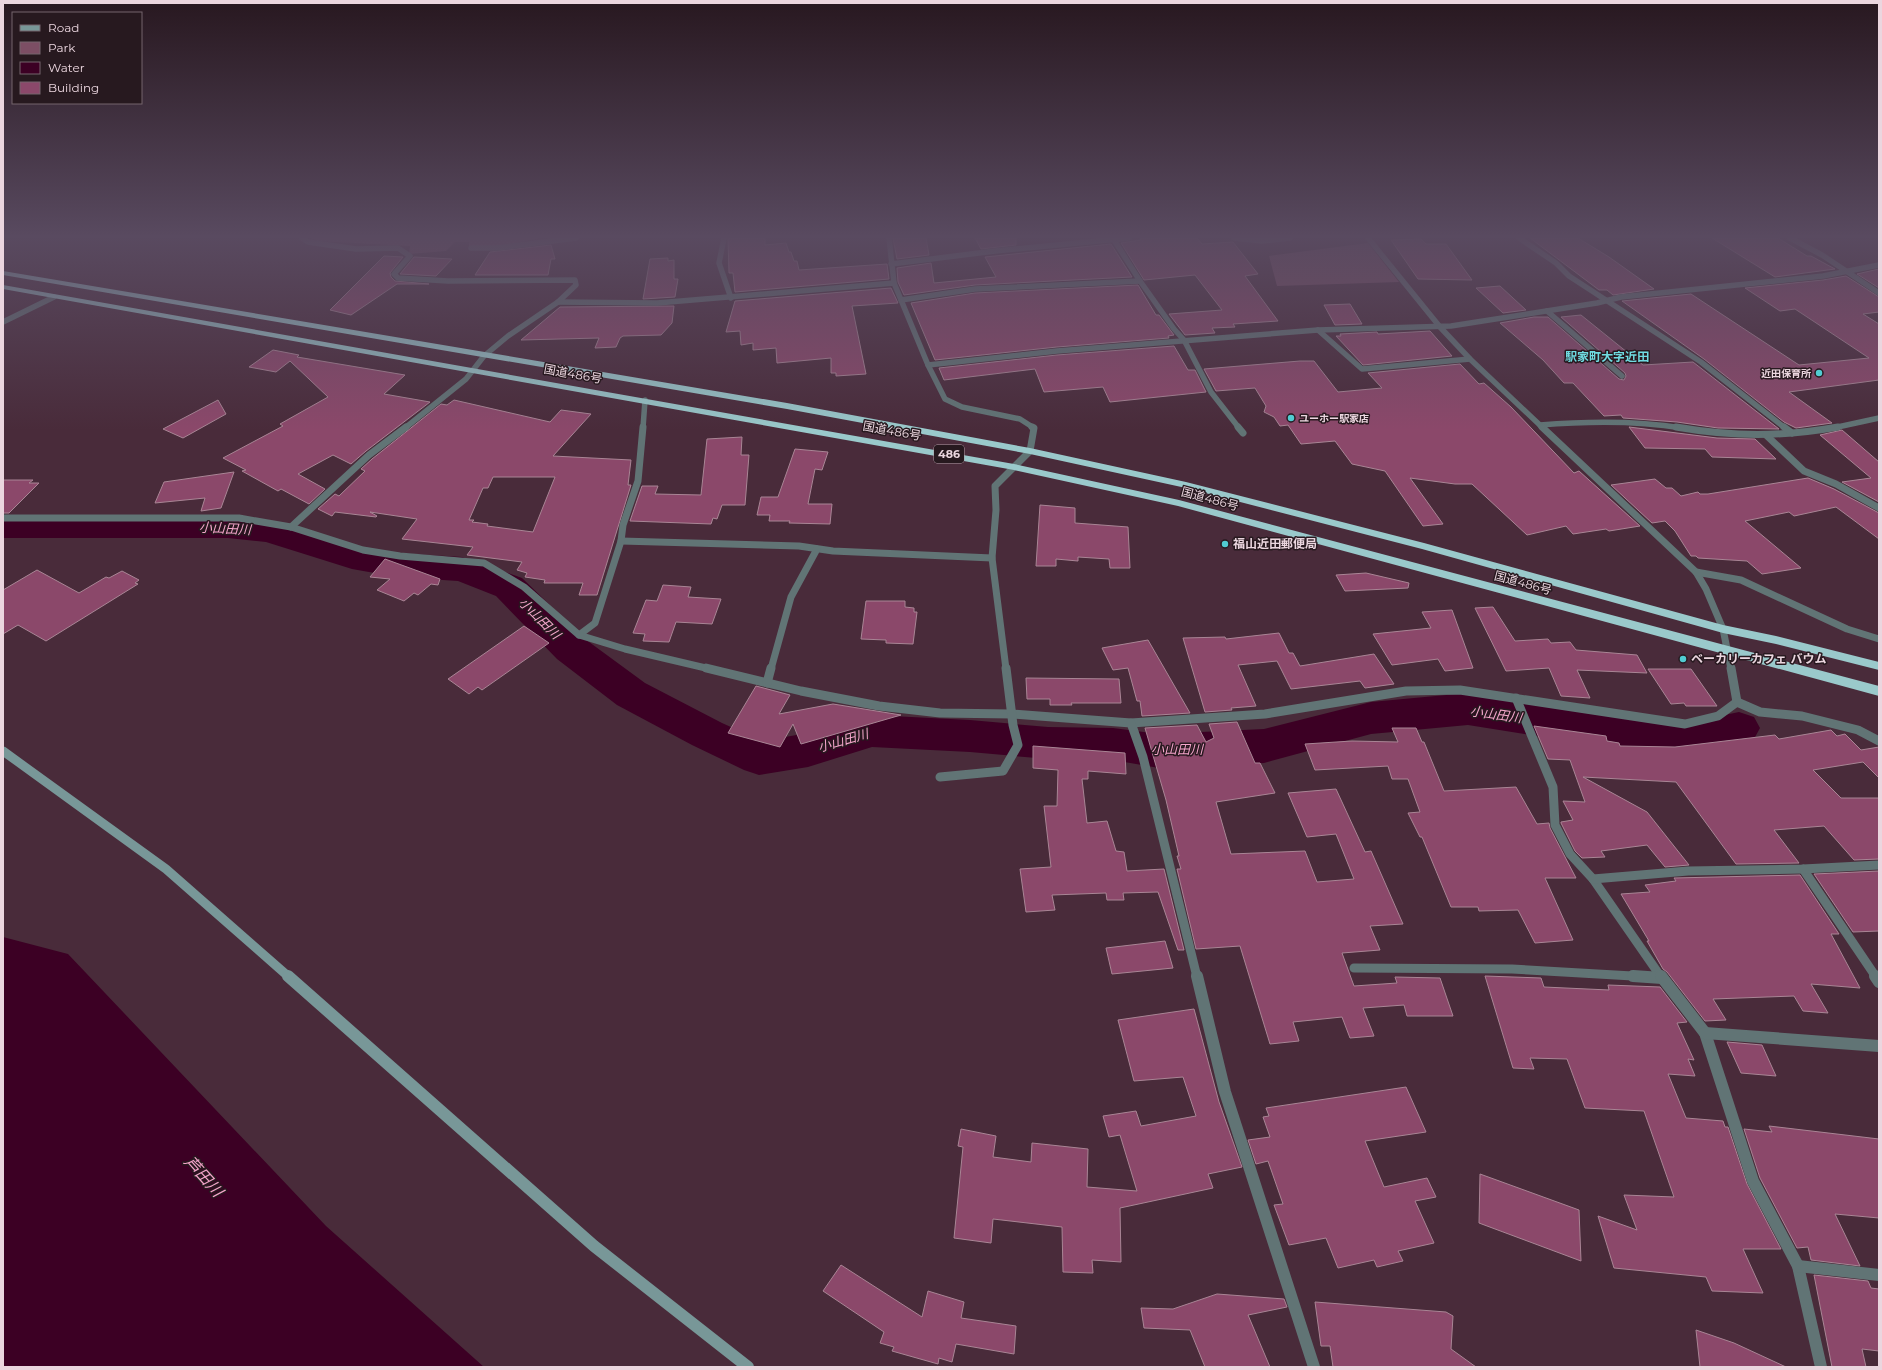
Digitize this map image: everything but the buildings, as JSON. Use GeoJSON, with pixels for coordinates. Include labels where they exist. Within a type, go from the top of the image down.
{"type":"FeatureCollection","features":[{"type":"Feature","properties":{"kind":"highway","name":"国道486号"},"geometry":{"type":"LineString","coordinates":[[88,302],[645,400],[1014,467],[1179,504],[1879,691]]}},
{"type":"Feature","properties":{"kind":"highway","name":"国道486号"},"geometry":{"type":"LineString","coordinates":[[171,302],[484,356],[794,407],[1030,451],[1186,485],[1424,546],[1723,629],[1776,640],[1879,666]]}},
{"type":"Feature","properties":{"kind":"street"},"geometry":{"type":"LineString","coordinates":[[3,322],[42,302]]}},
{"type":"Feature","properties":{"kind":"street"},"geometry":{"type":"LineString","coordinates":[[291,527],[369,455],[433,407],[474,370],[484,356],[508,336],[558,302],[658,302]]}},
{"type":"Feature","properties":{"kind":"street"},"geometry":{"type":"LineString","coordinates":[[902,302],[928,365],[945,399],[962,407],[1020,419],[1034,428],[1030,451],[995,486],[996,510],[992,558],[1013,724],[1018,745],[1003,771],[940,777]]}},
{"type":"Feature","properties":{"kind":"street"},"geometry":{"type":"LineString","coordinates":[[1155,302],[1174,329],[1184,340],[1211,392],[1242,433]]}},
{"type":"Feature","properties":{"kind":"street"},"geometry":{"type":"LineString","coordinates":[[1420,302],[1440,327],[1470,359],[1696,572],[1706,589],[1723,629],[1737,702]]}},
{"type":"Feature","properties":{"kind":"street"},"geometry":{"type":"LineString","coordinates":[[928,365],[1057,351],[1318,330],[1440,327],[1597,302]]}},
{"type":"Feature","properties":{"kind":"street"},"geometry":{"type":"LineString","coordinates":[[1611,302],[1701,362],[1792,433]]}},
{"type":"Feature","properties":{"kind":"street"},"geometry":{"type":"LineString","coordinates":[[1547,311],[1622,376]]}},
{"type":"Feature","properties":{"kind":"street"},"geometry":{"type":"LineString","coordinates":[[1318,330],[1362,369],[1470,359]]}},
{"type":"Feature","properties":{"kind":"street"},"geometry":{"type":"LineString","coordinates":[[579,635],[595,623],[621,541],[623,525],[638,482],[645,400]]}},
{"type":"Feature","properties":{"kind":"street"},"geometry":{"type":"LineString","coordinates":[[1540,425],[1583,421],[1640,422],[1733,435],[1792,433],[1853,425],[1879,418]]}},
{"type":"Feature","properties":{"kind":"street"},"geometry":{"type":"LineString","coordinates":[[1766,434],[1804,471],[1836,484],[1879,508]]}},
{"type":"Feature","properties":{"kind":"street"},"geometry":{"type":"LineString","coordinates":[[3,518],[239,518],[291,527],[363,550],[400,556],[484,563],[524,587],[579,635],[625,649],[767,683],[879,706],[940,713],[1012,714],[1131,723],[1265,714],[1406,691],[1460,690],[1517,702],[1685,724],[1718,716],[1737,702]]}},
{"type":"Feature","properties":{"kind":"street"},"geometry":{"type":"LineString","coordinates":[[621,541],[799,546],[833,551],[992,558]]}},
{"type":"Feature","properties":{"kind":"street"},"geometry":{"type":"LineString","coordinates":[[767,683],[791,597],[817,549]]}},
{"type":"Feature","properties":{"kind":"street"},"geometry":{"type":"LineString","coordinates":[[1696,572],[1741,580],[1847,629],[1879,639]]}},
{"type":"Feature","properties":{"kind":"street"},"geometry":{"type":"LineString","coordinates":[[1517,702],[1553,787],[1556,826],[1570,854],[1593,879],[1662,978],[1705,1033],[1753,1181],[1798,1266],[1821,1367]]}},
{"type":"Feature","properties":{"kind":"street"},"geometry":{"type":"LineString","coordinates":[[1737,702],[1760,712],[1802,716],[1858,730],[1879,742]]}},
{"type":"Feature","properties":{"kind":"street"},"geometry":{"type":"LineString","coordinates":[[1131,723],[1139,741],[1226,1092],[1314,1367]]}},
{"type":"Feature","properties":{"kind":"street"},"geometry":{"type":"LineString","coordinates":[[3,751],[166,869],[594,1246],[748,1367]]}},
{"type":"Feature","properties":{"kind":"street"},"geometry":{"type":"LineString","coordinates":[[1593,879],[1688,871],[1803,869],[1879,865]]}},
{"type":"Feature","properties":{"kind":"street"},"geometry":{"type":"LineString","coordinates":[[1803,869],[1879,982]]}},
{"type":"Feature","properties":{"kind":"street"},"geometry":{"type":"LineString","coordinates":[[1354,968],[1512,969],[1662,978]]}},
{"type":"Feature","properties":{"kind":"street"},"geometry":{"type":"LineString","coordinates":[[1705,1033],[1879,1046]]}},
{"type":"Feature","properties":{"kind":"street"},"geometry":{"type":"LineString","coordinates":[[1798,1266],[1879,1275]]}},
{"type":"Feature","properties":{"kind":"water","name":"芦田川"},"geometry":{"type":"Polygon","coordinates":[[[3,937],[68,954],[326,1226],[484,1367],[3,1367],[3,937]]]}},
{"type":"Feature","properties":{"kind":"waterway","name":"小山田川"},"geometry":{"type":"LineString","coordinates":[[3,527],[228,527],[269,531],[352,557],[397,565],[462,569],[509,587],[571,649],[631,694],[707,734],[759,758],[808,750],[872,731],[970,736],[1048,743],[1113,744],[1159,751],[1264,746],[1371,718],[1468,709],[1632,735],[1686,739],[1739,728]]}},
{"type":"Feature","properties":{"kind":"place","name":"近田保育所"},"geometry":{"type":"Point","coordinates":[1819,373]}},
{"type":"Feature","properties":{"kind":"place","name":"ユーホー駅家店"},"geometry":{"type":"Point","coordinates":[1291,418]}},
{"type":"Feature","properties":{"kind":"place","name":"福山近田郵便局"},"geometry":{"type":"Point","coordinates":[1225,544]}},
{"type":"Feature","properties":{"kind":"place","name":"ベーカリーカフェ バウム"},"geometry":{"type":"Point","coordinates":[1683,659]}},
{"type":"Feature","properties":{"kind":"district","name":"駅家町大字近田"},"geometry":{"type":"Point","coordinates":[1607,357]}}]}
